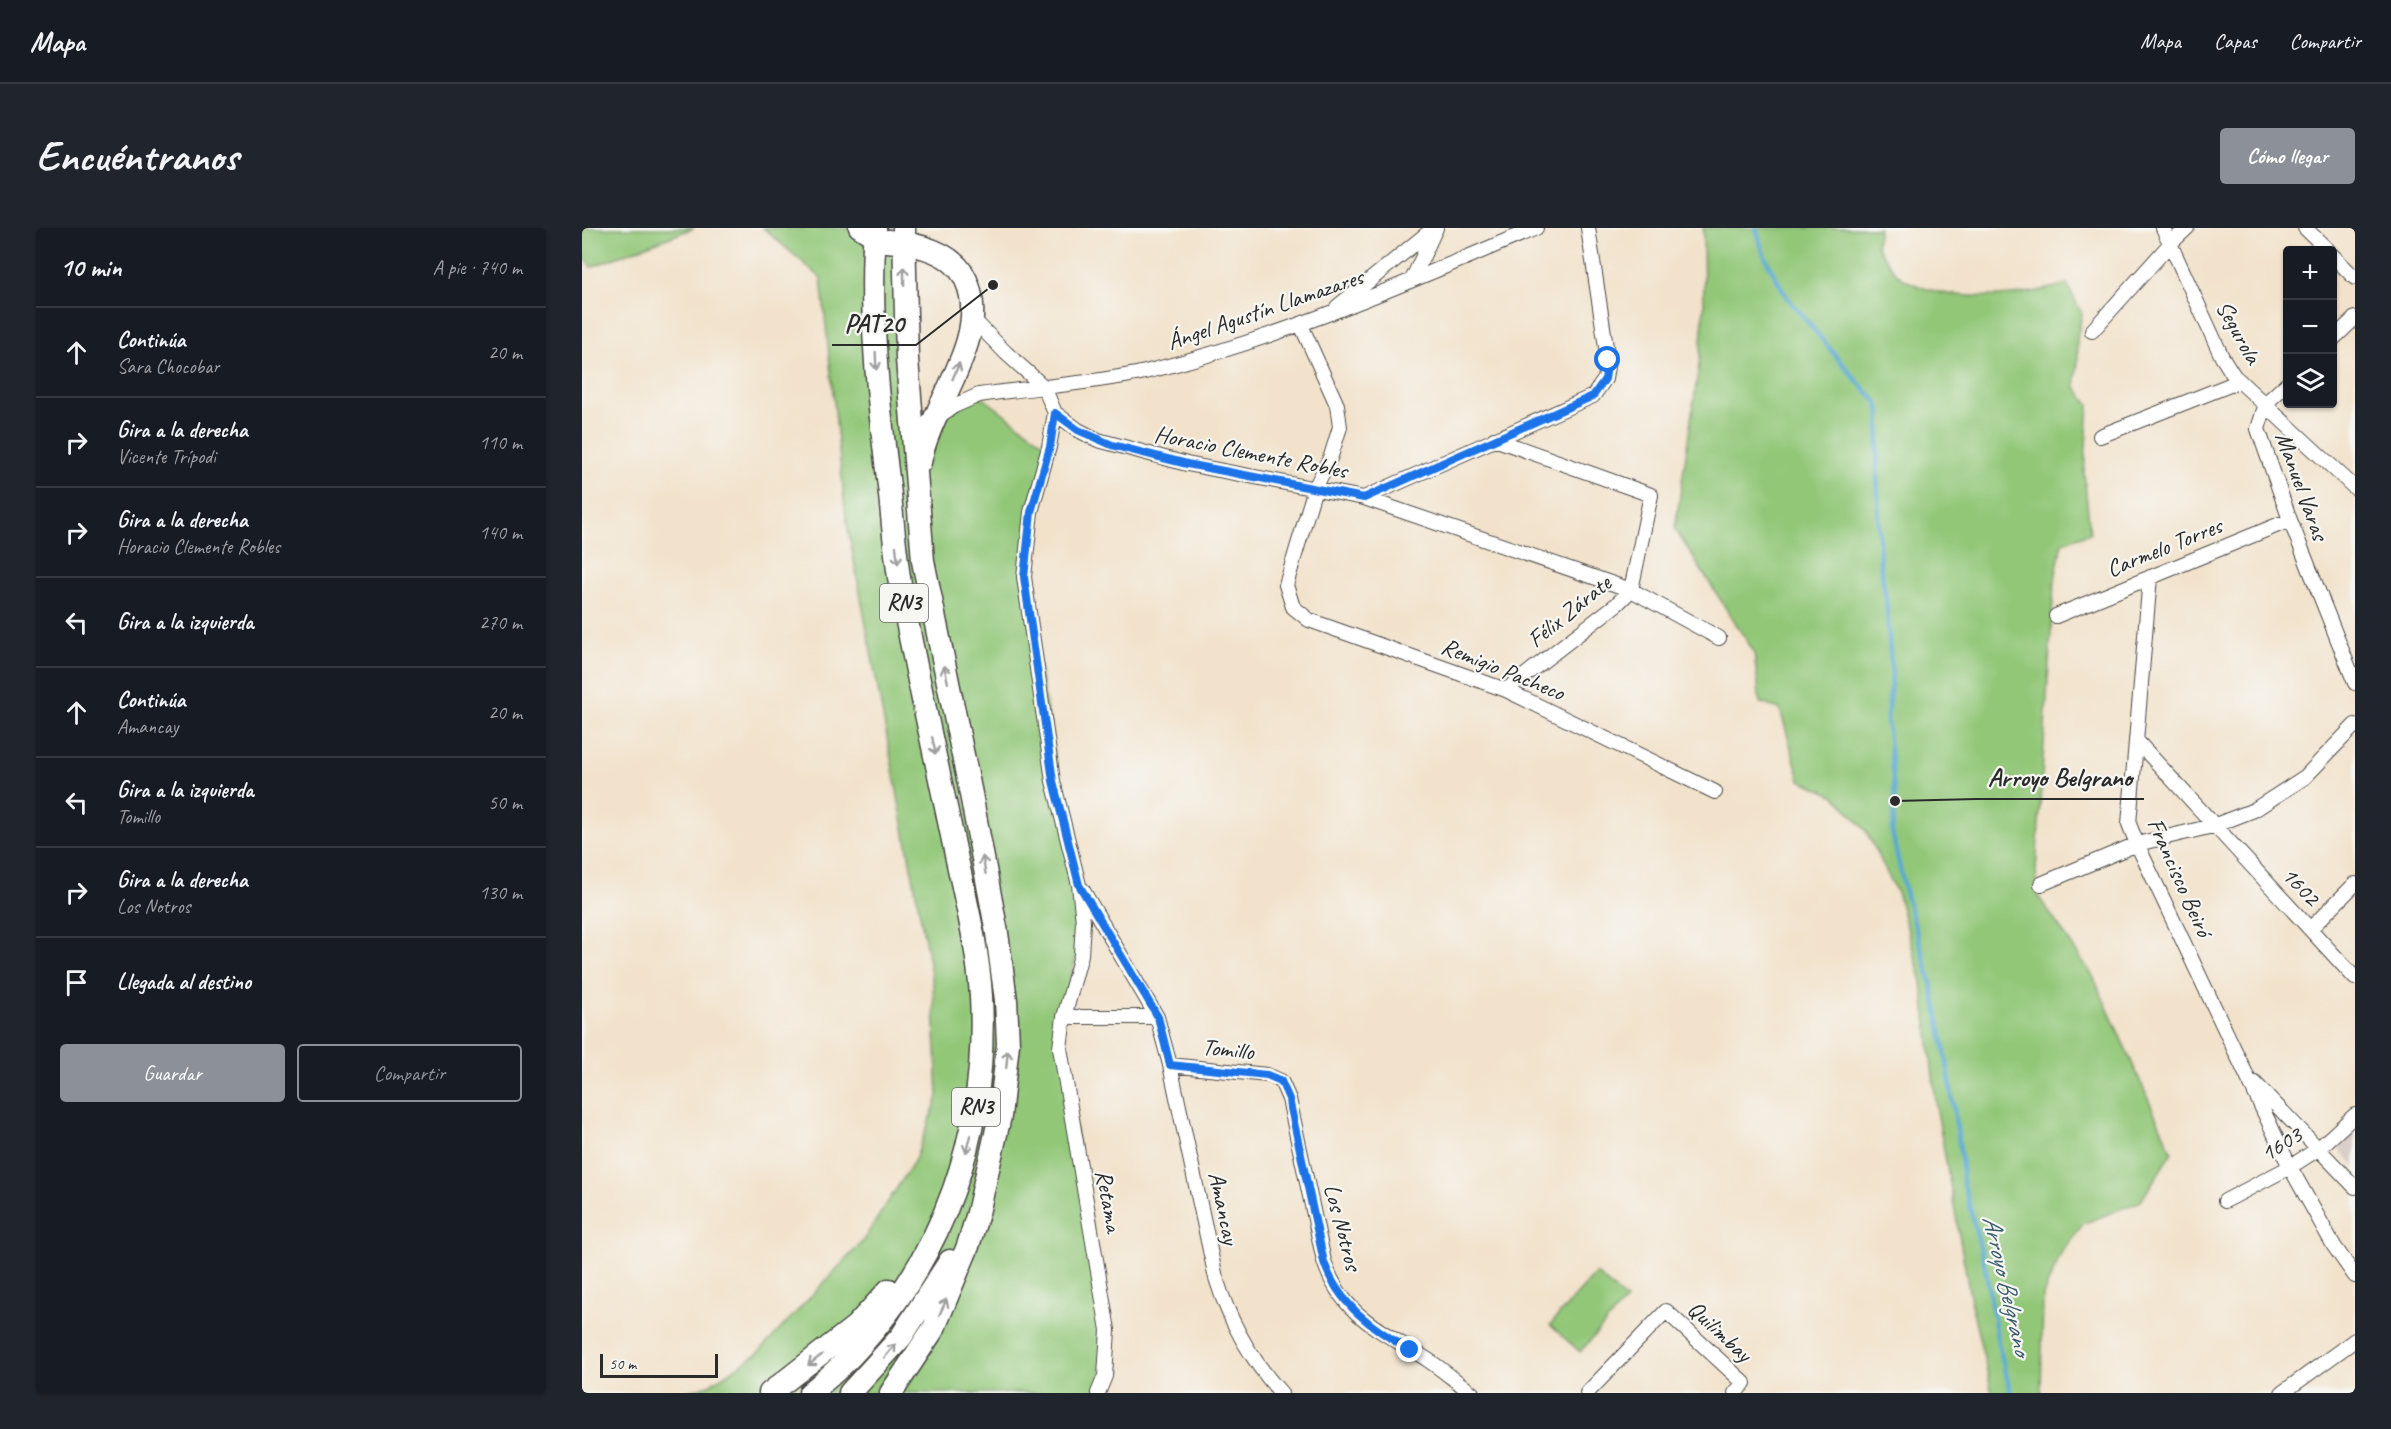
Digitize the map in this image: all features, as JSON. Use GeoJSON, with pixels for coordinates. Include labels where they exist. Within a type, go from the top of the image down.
{"type":"FeatureCollection","features":[{"type":"Feature","properties":{"kind":"highway"},"geometry":{"type":"LineString","coordinates":[[869,232],[903,235],[940,254],[959,270],[971,290],[973,319],[956,373],[932,420],[921,454],[916,482]]}},
{"type":"Feature","properties":{"kind":"highway","name":"RN3"},"geometry":{"type":"LineString","coordinates":[[810,1393],[849,1359],[873,1332],[900,1296],[931,1245],[960,1173],[976,1112],[982,1050],[981,991],[972,928],[901,587],[877,388],[869,232]]}},
{"type":"Feature","properties":{"kind":"highway","name":"RN3"},"geometry":{"type":"LineString","coordinates":[[850,1393],[902,1337],[957,1250],[986,1178],[1000,1116],[1008,1044],[1006,1000],[971,794],[923,561],[907,359],[903,235]]}},
{"type":"Feature","properties":{"kind":"highway"},"geometry":{"type":"LineString","coordinates":[[891,1393],[934,1328],[968,1246],[986,1178]]}},
{"type":"Feature","properties":{"kind":"highway"},"geometry":{"type":"LineString","coordinates":[[770,1393],[856,1326],[931,1245]]}},
{"type":"Feature","properties":{"kind":"street"},"geometry":{"type":"LineString","coordinates":[[1412,280],[1435,228]]}},
{"type":"Feature","properties":{"kind":"street"},"geometry":{"type":"LineString","coordinates":[[1323,318],[1435,228]]}},
{"type":"Feature","properties":{"kind":"street","name":"Ángel Agustín Llamazares"},"geometry":{"type":"LineString","coordinates":[[932,420],[954,405],[978,395],[1143,372],[1244,345],[1323,318],[1536,228]]}},
{"type":"Feature","properties":{"kind":"street"},"geometry":{"type":"LineString","coordinates":[[1364,498],[1593,396],[1605,379],[1608,360],[1588,228]]}},
{"type":"Feature","properties":{"kind":"street","name":"Segurola"},"geometry":{"type":"LineString","coordinates":[[2163,228],[2222,357],[2240,381],[2355,488]]}},
{"type":"Feature","properties":{"kind":"street"},"geometry":{"type":"LineString","coordinates":[[2092,331],[2187,228]]}},
{"type":"Feature","properties":{"kind":"street"},"geometry":{"type":"LineString","coordinates":[[2305,228],[2324,246]]}},
{"type":"Feature","properties":{"kind":"street"},"geometry":{"type":"LineString","coordinates":[[2337,260],[2355,278]]}},
{"type":"Feature","properties":{"kind":"street"},"geometry":{"type":"LineString","coordinates":[[2337,335],[2355,318]]}},
{"type":"Feature","properties":{"kind":"street"},"geometry":{"type":"LineString","coordinates":[[973,319],[1044,387],[1055,413],[1050,447],[1031,512],[1024,577],[1053,781],[1079,885]]}},
{"type":"Feature","properties":{"kind":"street"},"geometry":{"type":"LineString","coordinates":[[1301,326],[1337,405],[1340,427],[1331,456],[1315,488]]}},
{"type":"Feature","properties":{"kind":"street"},"geometry":{"type":"LineString","coordinates":[[2100,436],[2240,381]]}},
{"type":"Feature","properties":{"kind":"street"},"geometry":{"type":"LineString","coordinates":[[2266,404],[2283,388]]}},
{"type":"Feature","properties":{"kind":"street","name":"Manuel Varas"},"geometry":{"type":"LineString","coordinates":[[2266,404],[2258,429],[2290,520],[2355,682]]}},
{"type":"Feature","properties":{"kind":"street","name":"Horacio Clemente Robles"},"geometry":{"type":"LineString","coordinates":[[1055,413],[1078,430],[1112,445],[1187,464],[1364,498],[1631,590],[1719,638]]}},
{"type":"Feature","properties":{"kind":"street"},"geometry":{"type":"LineString","coordinates":[[1494,439],[1651,495],[1631,590]]}},
{"type":"Feature","properties":{"kind":"street","name":"Remigio Pacheco"},"geometry":{"type":"LineString","coordinates":[[1315,488],[1286,585],[1293,607],[1309,620],[1506,690],[1715,792]]}},
{"type":"Feature","properties":{"kind":"street","name":"Carmelo Torres"},"geometry":{"type":"LineString","coordinates":[[2056,616],[2290,520]]}},
{"type":"Feature","properties":{"kind":"street","name":"Francisco Beiró"},"geometry":{"type":"LineString","coordinates":[[2150,577],[2129,824],[2136,844],[2290,1167],[2334,1246],[2355,1276]]}},
{"type":"Feature","properties":{"kind":"street","name":"Félix Zárate"},"geometry":{"type":"LineString","coordinates":[[1506,690],[1617,604],[1631,590]]}},
{"type":"Feature","properties":{"kind":"street"},"geometry":{"type":"LineString","coordinates":[[2041,884],[2136,844],[2213,826],[2254,810],[2305,777],[2355,725]]}},
{"type":"Feature","properties":{"kind":"street","name":"1602"},"geometry":{"type":"LineString","coordinates":[[2136,740],[2355,978]]}},
{"type":"Feature","properties":{"kind":"street"},"geometry":{"type":"LineString","coordinates":[[2310,929],[2355,884]]}},
{"type":"Feature","properties":{"kind":"street","name":"Amancay"},"geometry":{"type":"LineString","coordinates":[[1079,885],[1158,1017],[1216,1278],[1225,1305],[1264,1371],[1281,1393]]}},
{"type":"Feature","properties":{"kind":"street","name":"Retama"},"geometry":{"type":"LineString","coordinates":[[1079,885],[1083,922],[1081,955],[1064,1017],[1060,1048],[1108,1330],[1105,1376],[1098,1393]]}},
{"type":"Feature","properties":{"kind":"street"},"geometry":{"type":"LineString","coordinates":[[1064,1017],[1158,1017]]}},
{"type":"Feature","properties":{"kind":"street","name":"Tomillo"},"geometry":{"type":"LineString","coordinates":[[1170,1065],[1267,1075],[1281,1081]]}},
{"type":"Feature","properties":{"kind":"street","name":"Francisco Beiró"},"geometry":{"type":"LineString","coordinates":[[2248,1075],[2355,1187]]}},
{"type":"Feature","properties":{"kind":"street","name":"Los Notros"},"geometry":{"type":"LineString","coordinates":[[1281,1081],[1289,1099],[1330,1281],[1364,1321],[1428,1360],[1472,1393]]}},
{"type":"Feature","properties":{"kind":"street","name":"1603"},"geometry":{"type":"LineString","coordinates":[[2225,1201],[2290,1167],[2318,1149],[2355,1115]]}},
{"type":"Feature","properties":{"kind":"street","name":"Quilimbay"},"geometry":{"type":"LineString","coordinates":[[1587,1393],[1666,1311],[1739,1388]]}},
{"type":"Feature","properties":{"kind":"street"},"geometry":{"type":"LineString","coordinates":[[2282,1393],[2355,1340]]}},
{"type":"Feature","properties":{"kind":"shaded area"},"geometry":{"type":"Polygon","coordinates":[[[2355,1132],[2355,1166],[2338,1148],[2355,1132]]]}},
{"type":"Feature","properties":{"kind":"green space"},"geometry":{"type":"Polygon","coordinates":[[[582,228],[694,228],[591,267],[582,254],[582,228]]]}},
{"type":"Feature","properties":{"kind":"green space"},"geometry":{"type":"Polygon","coordinates":[[[763,228],[857,228],[903,243],[916,478],[932,420],[979,395],[1049,447],[1024,577],[1083,922],[1060,1035],[1108,1330],[1098,1393],[682,1393],[709,1385],[757,1354],[862,1242],[915,1160],[938,1097],[933,984],[846,518],[821,278],[763,228]]]}},
{"type":"Feature","properties":{"kind":"green space"},"geometry":{"type":"Polygon","coordinates":[[[1703,228],[1879,228],[1876,245],[1888,263],[1902,278],[1920,287],[1961,295],[1983,296],[2027,293],[2067,284],[2082,314],[2077,338],[2078,361],[2075,386],[2089,405],[2084,473],[2090,533],[2062,543],[2054,584],[2036,871],[2038,896],[2093,976],[2172,1152],[2141,1201],[2083,1224],[2061,1254],[2043,1295],[2041,1393],[1992,1393],[1972,1307],[1937,1111],[1922,982],[1898,895],[1866,831],[1835,796],[1800,780],[1780,709],[1760,703],[1754,652],[1675,529],[1699,365],[1704,307],[1703,228]]]}},
{"type":"Feature","properties":{"kind":"green space"},"geometry":{"type":"Polygon","coordinates":[[[1596,1273],[1626,1300],[1580,1352],[1550,1325],[1596,1273]]]}},
{"type":"Feature","properties":{"kind":"waterway","name":"Arroyo Belgrano"},"geometry":{"type":"LineString","coordinates":[[1756,228],[1764,255],[1786,296],[1878,403],[1880,413],[1877,466],[1880,563],[1886,599],[1892,676],[1887,717],[1895,801],[1892,833],[1906,895],[1932,986],[1947,1063],[1963,1181],[1985,1266],[1998,1343],[2011,1393]]}},
{"type":"Feature","properties":{"kind":"place","name":"PAT20"},"geometry":{"type":"Point","coordinates":[993,285]}},
{"type":"Feature","properties":{"kind":"place","name":"Arroyo Belgrano"},"geometry":{"type":"Point","coordinates":[1895,801]}},
{"type":"Feature","properties":{"kind":"route"},"geometry":{"type":"LineString","coordinates":[[1410,1350],[1364,1321],[1330,1281],[1289,1099],[1281,1081],[1267,1075],[1170,1065],[1158,1017],[1079,885],[1053,781],[1024,577],[1031,512],[1050,447],[1055,413],[1078,430],[1112,445],[1187,464],[1364,498],[1593,396],[1605,379],[1608,360]]}}]}
